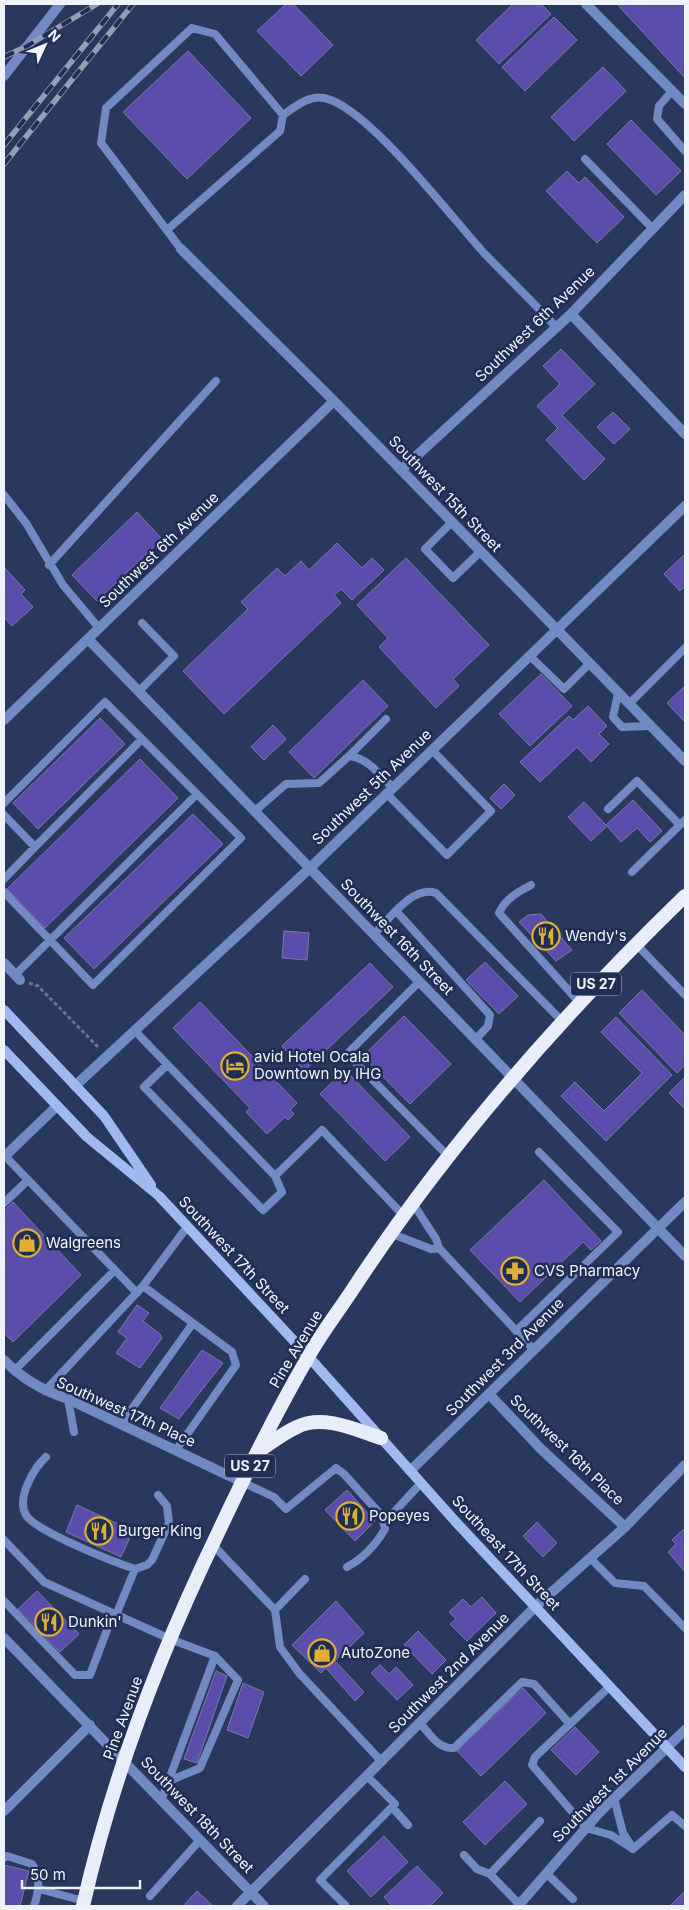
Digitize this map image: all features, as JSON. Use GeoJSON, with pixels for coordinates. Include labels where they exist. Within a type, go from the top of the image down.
{"type":"FeatureCollection","features":[{"type":"Feature","properties":{"kind":"highway","name":"Pine Avenue"},"geometry":{"type":"LineString","coordinates":[[84,1904],[124,1762],[170,1639],[212,1544],[256,1452],[308,1356],[412,1202],[513,1076],[579,1002],[685,896]]}},
{"type":"Feature","properties":{"kind":"highway"},"geometry":{"type":"LineString","coordinates":[[256,1452],[298,1426],[319,1423],[339,1424],[381,1438]]}},
{"type":"Feature","properties":{"kind":"main road","name":"Southwest 17th Street"},"geometry":{"type":"LineString","coordinates":[[4,1010],[104,1116],[159,1196],[308,1356]]}},
{"type":"Feature","properties":{"kind":"main road","name":"Southwest 17th Street"},"geometry":{"type":"LineString","coordinates":[[4,1050],[87,1137],[159,1196]]}},
{"type":"Feature","properties":{"kind":"main road","name":"Southeast 17th Street"},"geometry":{"type":"LineString","coordinates":[[308,1356],[410,1471],[685,1767]]}},
{"type":"Feature","properties":{"kind":"street"},"geometry":{"type":"LineString","coordinates":[[4,76],[60,4]]}},
{"type":"Feature","properties":{"kind":"street"},"geometry":{"type":"LineString","coordinates":[[586,4],[685,104]]}},
{"type":"Feature","properties":{"kind":"street","name":"Southwest 6th Avenue"},"geometry":{"type":"LineString","coordinates":[[401,470],[571,314],[685,195]]}},
{"type":"Feature","properties":{"kind":"street","name":"Southwest 15th Street"},"geometry":{"type":"LineString","coordinates":[[181,249],[334,401],[685,762]]}},
{"type":"Feature","properties":{"kind":"street"},"geometry":{"type":"LineString","coordinates":[[571,314],[685,434]]}},
{"type":"Feature","properties":{"kind":"street","name":"Southwest 6th Avenue"},"geometry":{"type":"LineString","coordinates":[[4,720],[334,401]]}},
{"type":"Feature","properties":{"kind":"street","name":"Southwest 5th Avenue"},"geometry":{"type":"LineString","coordinates":[[75,1086],[310,868],[685,506]]}},
{"type":"Feature","properties":{"kind":"street","name":"Southwest 16th Street"},"geometry":{"type":"LineString","coordinates":[[88,638],[685,1256]]}},
{"type":"Feature","properties":{"kind":"street"},"geometry":{"type":"LineString","coordinates":[[4,963],[17,978]]}},
{"type":"Feature","properties":{"kind":"street"},"geometry":{"type":"LineString","coordinates":[[4,1157],[57,1106]]}},
{"type":"Feature","properties":{"kind":"street","name":"Southwest 3rd Avenue"},"geometry":{"type":"LineString","coordinates":[[410,1471],[685,1202]]}},
{"type":"Feature","properties":{"kind":"street","name":"Southwest 17th Place"},"geometry":{"type":"LineString","coordinates":[[4,1360],[14,1371],[45,1391],[68,1399],[242,1482]]}},
{"type":"Feature","properties":{"kind":"street","name":"Southwest 16th Place"},"geometry":{"type":"LineString","coordinates":[[489,1394],[541,1448],[624,1527]]}},
{"type":"Feature","properties":{"kind":"street","name":"Southwest 2nd Avenue"},"geometry":{"type":"LineString","coordinates":[[237,1906],[535,1607],[624,1527],[685,1465]]}},
{"type":"Feature","properties":{"kind":"street","name":"Southwest 18th Street"},"geometry":{"type":"LineString","coordinates":[[4,1638],[264,1906]]}},
{"type":"Feature","properties":{"kind":"street"},"geometry":{"type":"LineString","coordinates":[[4,1811],[90,1725]]}},
{"type":"Feature","properties":{"kind":"street","name":"Southwest 1st Avenue"},"geometry":{"type":"LineString","coordinates":[[519,1905],[614,1798],[685,1730]]}},
{"type":"Feature","properties":{"kind":"lane"},"geometry":{"type":"LineString","coordinates":[[181,249],[101,143],[106,108],[192,28],[215,34],[283,115]]}},
{"type":"Feature","properties":{"kind":"lane"},"geometry":{"type":"LineString","coordinates":[[672,91],[659,106],[658,119],[685,151]]}},
{"type":"Feature","properties":{"kind":"lane"},"geometry":{"type":"LineString","coordinates":[[167,230],[280,131],[283,115],[307,99],[323,98],[344,106],[376,132],[485,254],[556,327]]}},
{"type":"Feature","properties":{"kind":"lane"},"geometry":{"type":"LineString","coordinates":[[585,159],[653,228]]}},
{"type":"Feature","properties":{"kind":"lane"},"geometry":{"type":"LineString","coordinates":[[49,564],[216,381]]}},
{"type":"Feature","properties":{"kind":"lane"},"geometry":{"type":"LineString","coordinates":[[4,495],[26,523],[63,585],[99,628]]}},
{"type":"Feature","properties":{"kind":"lane"},"geometry":{"type":"LineString","coordinates":[[452,522],[425,548],[453,578],[480,552]]}},
{"type":"Feature","properties":{"kind":"lane"},"geometry":{"type":"LineString","coordinates":[[139,691],[174,656],[142,623]]}},
{"type":"Feature","properties":{"kind":"lane"},"geometry":{"type":"LineString","coordinates":[[629,704],[685,648]]}},
{"type":"Feature","properties":{"kind":"lane"},"geometry":{"type":"LineString","coordinates":[[530,656],[564,689],[589,664]]}},
{"type":"Feature","properties":{"kind":"lane"},"geometry":{"type":"LineString","coordinates":[[618,693],[613,717],[622,727],[650,726]]}},
{"type":"Feature","properties":{"kind":"lane"},"geometry":{"type":"LineString","coordinates":[[4,802],[105,702],[241,838],[93,985],[4,892]]}},
{"type":"Feature","properties":{"kind":"lane"},"geometry":{"type":"LineString","coordinates":[[255,811],[286,784],[320,784],[386,718]]}},
{"type":"Feature","properties":{"kind":"lane"},"geometry":{"type":"LineString","coordinates":[[4,879],[142,739]]}},
{"type":"Feature","properties":{"kind":"lane"},"geometry":{"type":"LineString","coordinates":[[349,756],[357,757],[364,761],[447,855],[491,811],[432,750]]}},
{"type":"Feature","properties":{"kind":"lane"},"geometry":{"type":"LineString","coordinates":[[608,809],[637,781],[682,822],[632,872]]}},
{"type":"Feature","properties":{"kind":"lane"},"geometry":{"type":"LineString","coordinates":[[17,978],[49,941],[197,794]]}},
{"type":"Feature","properties":{"kind":"lane"},"geometry":{"type":"LineString","coordinates":[[4,815],[36,847]]}},
{"type":"Feature","properties":{"kind":"lane"},"geometry":{"type":"LineString","coordinates":[[531,885],[503,905],[499,913],[579,1002]]}},
{"type":"Feature","properties":{"kind":"lane"},"geometry":{"type":"LineString","coordinates":[[374,934],[408,900],[422,892],[436,893],[562,1021]]}},
{"type":"Feature","properties":{"kind":"lane"},"geometry":{"type":"LineString","coordinates":[[396,912],[490,1015],[488,1026],[476,1039]]}},
{"type":"Feature","properties":{"kind":"lane"},"geometry":{"type":"LineString","coordinates":[[636,944],[685,995]]}},
{"type":"Feature","properties":{"kind":"lane"},"geometry":{"type":"LineString","coordinates":[[420,982],[347,1054],[448,1156]]}},
{"type":"Feature","properties":{"kind":"lane"},"geometry":{"type":"LineString","coordinates":[[134,1030],[275,1176],[282,1192],[263,1210],[144,1087],[167,1065]]}},
{"type":"Feature","properties":{"kind":"lane"},"geometry":{"type":"LineString","coordinates":[[275,1176],[322,1130],[403,1215]]}},
{"type":"Feature","properties":{"kind":"lane"},"geometry":{"type":"LineString","coordinates":[[516,1331],[618,1232],[538,1152]]}},
{"type":"Feature","properties":{"kind":"lane"},"geometry":{"type":"LineString","coordinates":[[4,1157],[137,1293]]}},
{"type":"Feature","properties":{"kind":"lane"},"geometry":{"type":"LineString","coordinates":[[4,1203],[28,1180]]}},
{"type":"Feature","properties":{"kind":"lane"},"geometry":{"type":"LineString","coordinates":[[412,1202],[436,1239],[439,1248],[534,1350]]}},
{"type":"Feature","properties":{"kind":"lane"},"geometry":{"type":"LineString","coordinates":[[45,1391],[137,1293],[187,1227]]}},
{"type":"Feature","properties":{"kind":"lane"},"geometry":{"type":"LineString","coordinates":[[390,1233],[431,1249],[439,1248]]}},
{"type":"Feature","properties":{"kind":"lane"},"geometry":{"type":"LineString","coordinates":[[14,1371],[115,1270]]}},
{"type":"Feature","properties":{"kind":"lane"},"geometry":{"type":"LineString","coordinates":[[143,1286],[232,1352],[236,1366],[176,1450]]}},
{"type":"Feature","properties":{"kind":"lane"},"geometry":{"type":"LineString","coordinates":[[121,1424],[193,1323]]}},
{"type":"Feature","properties":{"kind":"lane"},"geometry":{"type":"LineString","coordinates":[[68,1399],[74,1432]]}},
{"type":"Feature","properties":{"kind":"lane"},"geometry":{"type":"LineString","coordinates":[[46,1456],[37,1465],[24,1495],[23,1509],[30,1520],[49,1532],[135,1570],[147,1566],[152,1560],[169,1523],[166,1506],[158,1495]]}},
{"type":"Feature","properties":{"kind":"lane"},"geometry":{"type":"LineString","coordinates":[[242,1482],[274,1498],[286,1509],[336,1468],[344,1474],[382,1516],[385,1529],[377,1543],[361,1560],[347,1567]]}},
{"type":"Feature","properties":{"kind":"lane"},"geometry":{"type":"LineString","coordinates":[[384,1523],[422,1483]]}},
{"type":"Feature","properties":{"kind":"lane"},"geometry":{"type":"LineString","coordinates":[[4,1542],[44,1582],[170,1639],[215,1656],[238,1680],[200,1768],[169,1781]]}},
{"type":"Feature","properties":{"kind":"lane"},"geometry":{"type":"LineString","coordinates":[[212,1544],[275,1610],[280,1647],[299,1673],[382,1762]]}},
{"type":"Feature","properties":{"kind":"lane"},"geometry":{"type":"LineString","coordinates":[[590,1558],[615,1584],[644,1586],[685,1628]]}},
{"type":"Feature","properties":{"kind":"lane"},"geometry":{"type":"LineString","coordinates":[[4,1601],[75,1675],[90,1675],[135,1570]]}},
{"type":"Feature","properties":{"kind":"lane"},"geometry":{"type":"LineString","coordinates":[[275,1610],[305,1579]]}},
{"type":"Feature","properties":{"kind":"lane"},"geometry":{"type":"LineString","coordinates":[[161,1800],[215,1656]]}},
{"type":"Feature","properties":{"kind":"lane"},"geometry":{"type":"LineString","coordinates":[[420,1723],[439,1745],[446,1749],[454,1748],[522,1682],[528,1681],[534,1684],[569,1723]]}},
{"type":"Feature","properties":{"kind":"lane"},"geometry":{"type":"LineString","coordinates":[[610,1687],[569,1723],[535,1757],[532,1765],[586,1828],[611,1835],[633,1849]]}},
{"type":"Feature","properties":{"kind":"lane"},"geometry":{"type":"LineString","coordinates":[[346,1906],[320,1880],[395,1804],[367,1776]]}},
{"type":"Feature","properties":{"kind":"lane"},"geometry":{"type":"LineString","coordinates":[[614,1798],[623,1833],[633,1849]]}},
{"type":"Feature","properties":{"kind":"lane"},"geometry":{"type":"LineString","coordinates":[[392,1807],[408,1825]]}},
{"type":"Feature","properties":{"kind":"lane"},"geometry":{"type":"LineString","coordinates":[[633,1849],[672,1815],[685,1826]]}},
{"type":"Feature","properties":{"kind":"lane"},"geometry":{"type":"LineString","coordinates":[[490,1874],[540,1821]]}},
{"type":"Feature","properties":{"kind":"lane"},"geometry":{"type":"LineString","coordinates":[[150,1896],[200,1840]]}},
{"type":"Feature","properties":{"kind":"lane"},"geometry":{"type":"LineString","coordinates":[[464,1855],[478,1869],[490,1874],[519,1905]]}},
{"type":"Feature","properties":{"kind":"lane"},"geometry":{"type":"LineString","coordinates":[[4,1858],[7,1856],[32,1864],[37,1871],[39,1889],[34,1906]]}},
{"type":"Feature","properties":{"kind":"lane"},"geometry":{"type":"LineString","coordinates":[[546,1873],[573,1900]]}},
{"type":"Feature","properties":{"kind":"lane"},"geometry":{"type":"LineString","coordinates":[[39,1889],[84,1904]]}},
{"type":"Feature","properties":{"kind":"path"},"geometry":{"type":"LineString","coordinates":[[17,978],[38,986],[106,1056]]}},
{"type":"Feature","properties":{"kind":"building"},"geometry":{"type":"Polygon","coordinates":[[[286,4],[293,4],[333,45],[301,76],[257,31],[286,4]]]}},
{"type":"Feature","properties":{"kind":"building"},"geometry":{"type":"Polygon","coordinates":[[[513,4],[541,4],[551,14],[499,64],[476,40],[513,4]]]}},
{"type":"Feature","properties":{"kind":"building"},"geometry":{"type":"Polygon","coordinates":[[[617,4],[685,4],[685,78],[617,4]]]}},
{"type":"Feature","properties":{"kind":"building"},"geometry":{"type":"Polygon","coordinates":[[[554,17],[577,40],[525,91],[502,67],[554,17]]]}},
{"type":"Feature","properties":{"kind":"building"},"geometry":{"type":"Polygon","coordinates":[[[188,51],[251,118],[187,179],[123,112],[188,51]]]}},
{"type":"Feature","properties":{"kind":"building"},"geometry":{"type":"Polygon","coordinates":[[[603,67],[626,91],[574,141],[551,117],[603,67]]]}},
{"type":"Feature","properties":{"kind":"building"},"geometry":{"type":"Polygon","coordinates":[[[631,120],[681,171],[656,195],[607,144],[631,120]]]}},
{"type":"Feature","properties":{"kind":"building"},"geometry":{"type":"Polygon","coordinates":[[[567,171],[579,183],[585,177],[624,217],[597,243],[546,191],[567,171]]]}},
{"type":"Feature","properties":{"kind":"building"},"geometry":{"type":"Polygon","coordinates":[[[561,349],[595,384],[562,415],[605,459],[584,480],[546,440],[558,428],[537,406],[560,384],[543,366],[561,349]]]}},
{"type":"Feature","properties":{"kind":"building"},"geometry":{"type":"Polygon","coordinates":[[[613,412],[630,429],[614,444],[597,427],[613,412]]]}},
{"type":"Feature","properties":{"kind":"building"},"geometry":{"type":"Polygon","coordinates":[[[137,512],[162,539],[97,601],[72,575],[137,512]]]}},
{"type":"Feature","properties":{"kind":"building"},"geometry":{"type":"Polygon","coordinates":[[[337,543],[362,568],[372,558],[384,570],[352,600],[341,589],[334,595],[341,603],[224,714],[183,671],[248,609],[241,602],[277,568],[285,576],[301,561],[309,570],[337,543]]]}},
{"type":"Feature","properties":{"kind":"building"},"geometry":{"type":"Polygon","coordinates":[[[685,554],[685,586],[680,591],[664,574],[685,554]]]}},
{"type":"Feature","properties":{"kind":"building"},"geometry":{"type":"Polygon","coordinates":[[[406,558],[489,645],[453,679],[459,686],[436,708],[379,647],[388,638],[357,605],[406,558]]]}},
{"type":"Feature","properties":{"kind":"building"},"geometry":{"type":"Polygon","coordinates":[[[4,567],[25,590],[21,594],[33,607],[12,626],[4,617],[4,567]]]}},
{"type":"Feature","properties":{"kind":"building"},"geometry":{"type":"Polygon","coordinates":[[[541,674],[572,706],[530,746],[499,714],[541,674]]]}},
{"type":"Feature","properties":{"kind":"building"},"geometry":{"type":"Polygon","coordinates":[[[363,680],[388,706],[314,778],[289,752],[363,680]]]}},
{"type":"Feature","properties":{"kind":"building"},"geometry":{"type":"Polygon","coordinates":[[[685,686],[685,722],[667,703],[685,686]]]}},
{"type":"Feature","properties":{"kind":"building"},"geometry":{"type":"Polygon","coordinates":[[[588,706],[607,726],[599,734],[609,744],[591,762],[577,747],[540,782],[520,762],[569,716],[573,720],[588,706]]]}},
{"type":"Feature","properties":{"kind":"building"},"geometry":{"type":"Polygon","coordinates":[[[100,718],[125,744],[38,829],[13,803],[100,718]]]}},
{"type":"Feature","properties":{"kind":"building"},"geometry":{"type":"Polygon","coordinates":[[[273,725],[286,739],[264,760],[251,747],[273,725]]]}},
{"type":"Feature","properties":{"kind":"building"},"geometry":{"type":"Polygon","coordinates":[[[140,759],[178,798],[45,928],[7,889],[140,759]]]}},
{"type":"Feature","properties":{"kind":"building"},"geometry":{"type":"Polygon","coordinates":[[[504,784],[515,795],[501,809],[490,798],[504,784]]]}},
{"type":"Feature","properties":{"kind":"building"},"geometry":{"type":"Polygon","coordinates":[[[633,800],[662,831],[650,842],[637,828],[621,842],[607,826],[591,841],[568,817],[584,802],[606,825],[633,800]]]}},
{"type":"Feature","properties":{"kind":"building"},"geometry":{"type":"Polygon","coordinates":[[[193,814],[223,844],[94,969],[64,938],[193,814]]]}},
{"type":"Feature","properties":{"kind":"building","name":"Wendy's"},"geometry":{"type":"Polygon","coordinates":[[[541,914],[572,950],[556,961],[519,922],[528,915],[541,914]]]}},
{"type":"Feature","properties":{"kind":"building"},"geometry":{"type":"Polygon","coordinates":[[[284,931],[309,933],[307,960],[282,958],[284,931]]]}},
{"type":"Feature","properties":{"kind":"building"},"geometry":{"type":"Polygon","coordinates":[[[485,962],[518,996],[499,1014],[466,980],[485,962]]]}},
{"type":"Feature","properties":{"kind":"building"},"geometry":{"type":"Polygon","coordinates":[[[370,963],[393,987],[304,1071],[282,1046],[370,963]]]}},
{"type":"Feature","properties":{"kind":"building"},"geometry":{"type":"Polygon","coordinates":[[[642,990],[685,1035],[685,1065],[677,1073],[619,1013],[642,990]]]}},
{"type":"Feature","properties":{"kind":"building","name":"avid Hotel Ocala Downtown by IHG"},"geometry":{"type":"Polygon","coordinates":[[[200,1002],[297,1103],[290,1110],[294,1114],[288,1120],[285,1117],[267,1134],[246,1112],[250,1108],[173,1028],[200,1002]]]}},
{"type":"Feature","properties":{"kind":"building"},"geometry":{"type":"Polygon","coordinates":[[[404,1016],[451,1064],[410,1104],[363,1056],[404,1016]]]}},
{"type":"Feature","properties":{"kind":"building"},"geometry":{"type":"Polygon","coordinates":[[[616,1017],[672,1075],[606,1141],[561,1096],[575,1082],[604,1111],[642,1073],[601,1032],[616,1017]]]}},
{"type":"Feature","properties":{"kind":"building"},"geometry":{"type":"Polygon","coordinates":[[[345,1070],[410,1137],[385,1161],[320,1094],[345,1070]]]}},
{"type":"Feature","properties":{"kind":"building"},"geometry":{"type":"Polygon","coordinates":[[[685,1077],[685,1109],[669,1093],[685,1077]]]}},
{"type":"Feature","properties":{"kind":"building"},"geometry":{"type":"Polygon","coordinates":[[[544,1180],[601,1241],[591,1250],[583,1242],[520,1302],[470,1250],[544,1180]]]}},
{"type":"Feature","properties":{"kind":"building","name":"Walgreens"},"geometry":{"type":"Polygon","coordinates":[[[13,1202],[81,1275],[13,1342],[4,1333],[4,1211],[13,1202]]]}},
{"type":"Feature","properties":{"kind":"building"},"geometry":{"type":"Polygon","coordinates":[[[137,1305],[149,1313],[143,1321],[160,1334],[162,1338],[140,1368],[116,1353],[127,1338],[118,1332],[137,1305]]]}},
{"type":"Feature","properties":{"kind":"building"},"geometry":{"type":"Polygon","coordinates":[[[202,1350],[223,1363],[179,1419],[160,1408],[202,1350]]]}},
{"type":"Feature","properties":{"kind":"building","name":"Popeyes"},"geometry":{"type":"Polygon","coordinates":[[[347,1490],[375,1521],[355,1541],[325,1510],[347,1490]]]}},
{"type":"Feature","properties":{"kind":"building","name":"Burger King"},"geometry":{"type":"Polygon","coordinates":[[[77,1505],[133,1531],[121,1557],[66,1532],[77,1505]]]}},
{"type":"Feature","properties":{"kind":"building"},"geometry":{"type":"Polygon","coordinates":[[[537,1522],[557,1543],[543,1557],[523,1536],[537,1522]]]}},
{"type":"Feature","properties":{"kind":"building"},"geometry":{"type":"Polygon","coordinates":[[[685,1528],[685,1572],[668,1552],[676,1544],[672,1540],[685,1528]]]}},
{"type":"Feature","properties":{"kind":"building","name":"Dunkin'"},"geometry":{"type":"Polygon","coordinates":[[[37,1591],[79,1634],[60,1652],[18,1609],[37,1591]]]}},
{"type":"Feature","properties":{"kind":"building"},"geometry":{"type":"Polygon","coordinates":[[[482,1597],[496,1613],[467,1641],[450,1624],[456,1619],[449,1612],[463,1599],[471,1607],[482,1597]]]}},
{"type":"Feature","properties":{"kind":"building","name":"AutoZone"},"geometry":{"type":"Polygon","coordinates":[[[336,1601],[364,1633],[335,1661],[364,1692],[355,1701],[326,1668],[321,1673],[292,1645],[336,1601]]]}},
{"type":"Feature","properties":{"kind":"building"},"geometry":{"type":"Polygon","coordinates":[[[418,1631],[446,1660],[432,1674],[404,1645],[418,1631]]]}},
{"type":"Feature","properties":{"kind":"building"},"geometry":{"type":"Polygon","coordinates":[[[380,1665],[389,1674],[396,1667],[413,1685],[397,1700],[371,1673],[380,1665]]]}},
{"type":"Feature","properties":{"kind":"building"},"geometry":{"type":"Polygon","coordinates":[[[216,1671],[227,1676],[197,1763],[184,1759],[216,1671]]]}},
{"type":"Feature","properties":{"kind":"building"},"geometry":{"type":"Polygon","coordinates":[[[243,1683],[264,1692],[248,1738],[227,1730],[243,1683]]]}},
{"type":"Feature","properties":{"kind":"building"},"geometry":{"type":"Polygon","coordinates":[[[523,1688],[546,1713],[481,1776],[457,1751],[523,1688]]]}},
{"type":"Feature","properties":{"kind":"building"},"geometry":{"type":"Polygon","coordinates":[[[575,1727],[599,1752],[576,1775],[551,1750],[575,1727]]]}},
{"type":"Feature","properties":{"kind":"building"},"geometry":{"type":"Polygon","coordinates":[[[505,1781],[527,1804],[485,1845],[463,1822],[505,1781]]]}},
{"type":"Feature","properties":{"kind":"building"},"geometry":{"type":"Polygon","coordinates":[[[384,1836],[408,1862],[371,1897],[347,1871],[384,1836]]]}},
{"type":"Feature","properties":{"kind":"building"},"geometry":{"type":"Polygon","coordinates":[[[4,1865],[29,1871],[20,1906],[4,1906],[4,1865]]]}},
{"type":"Feature","properties":{"kind":"building"},"geometry":{"type":"Polygon","coordinates":[[[417,1866],[443,1893],[430,1906],[392,1906],[384,1897],[417,1866]]]}},
{"type":"Feature","properties":{"kind":"building"},"geometry":{"type":"Polygon","coordinates":[[[197,1891],[213,1906],[183,1906],[197,1891]]]}},
{"type":"Feature","properties":{"kind":"building"},"geometry":{"type":"Polygon","coordinates":[[[685,1891],[685,1906],[670,1906],[685,1891]]]}},
{"type":"Feature","properties":{"kind":"railway"},"geometry":{"type":"LineString","coordinates":[[4,57],[27,46],[97,4]]}},
{"type":"Feature","properties":{"kind":"railway"},"geometry":{"type":"LineString","coordinates":[[4,145],[118,4]]}},
{"type":"Feature","properties":{"kind":"railway"},"geometry":{"type":"LineString","coordinates":[[4,164],[133,4]]}},
{"type":"Feature","properties":{"kind":"place","name":"Wendy's"},"geometry":{"type":"Point","coordinates":[546,936]}},
{"type":"Feature","properties":{"kind":"place","name":"avid Hotel Ocala Downtown by IHG"},"geometry":{"type":"Point","coordinates":[235,1066]}},
{"type":"Feature","properties":{"kind":"place","name":"Walgreens"},"geometry":{"type":"Point","coordinates":[27,1243]}},
{"type":"Feature","properties":{"kind":"place","name":"CVS Pharmacy"},"geometry":{"type":"Point","coordinates":[515,1271]}},
{"type":"Feature","properties":{"kind":"place","name":"Popeyes"},"geometry":{"type":"Point","coordinates":[350,1516]}},
{"type":"Feature","properties":{"kind":"place","name":"Burger King"},"geometry":{"type":"Point","coordinates":[99,1531]}},
{"type":"Feature","properties":{"kind":"place","name":"Dunkin'"},"geometry":{"type":"Point","coordinates":[49,1622]}},
{"type":"Feature","properties":{"kind":"place","name":"AutoZone"},"geometry":{"type":"Point","coordinates":[322,1653]}}]}
